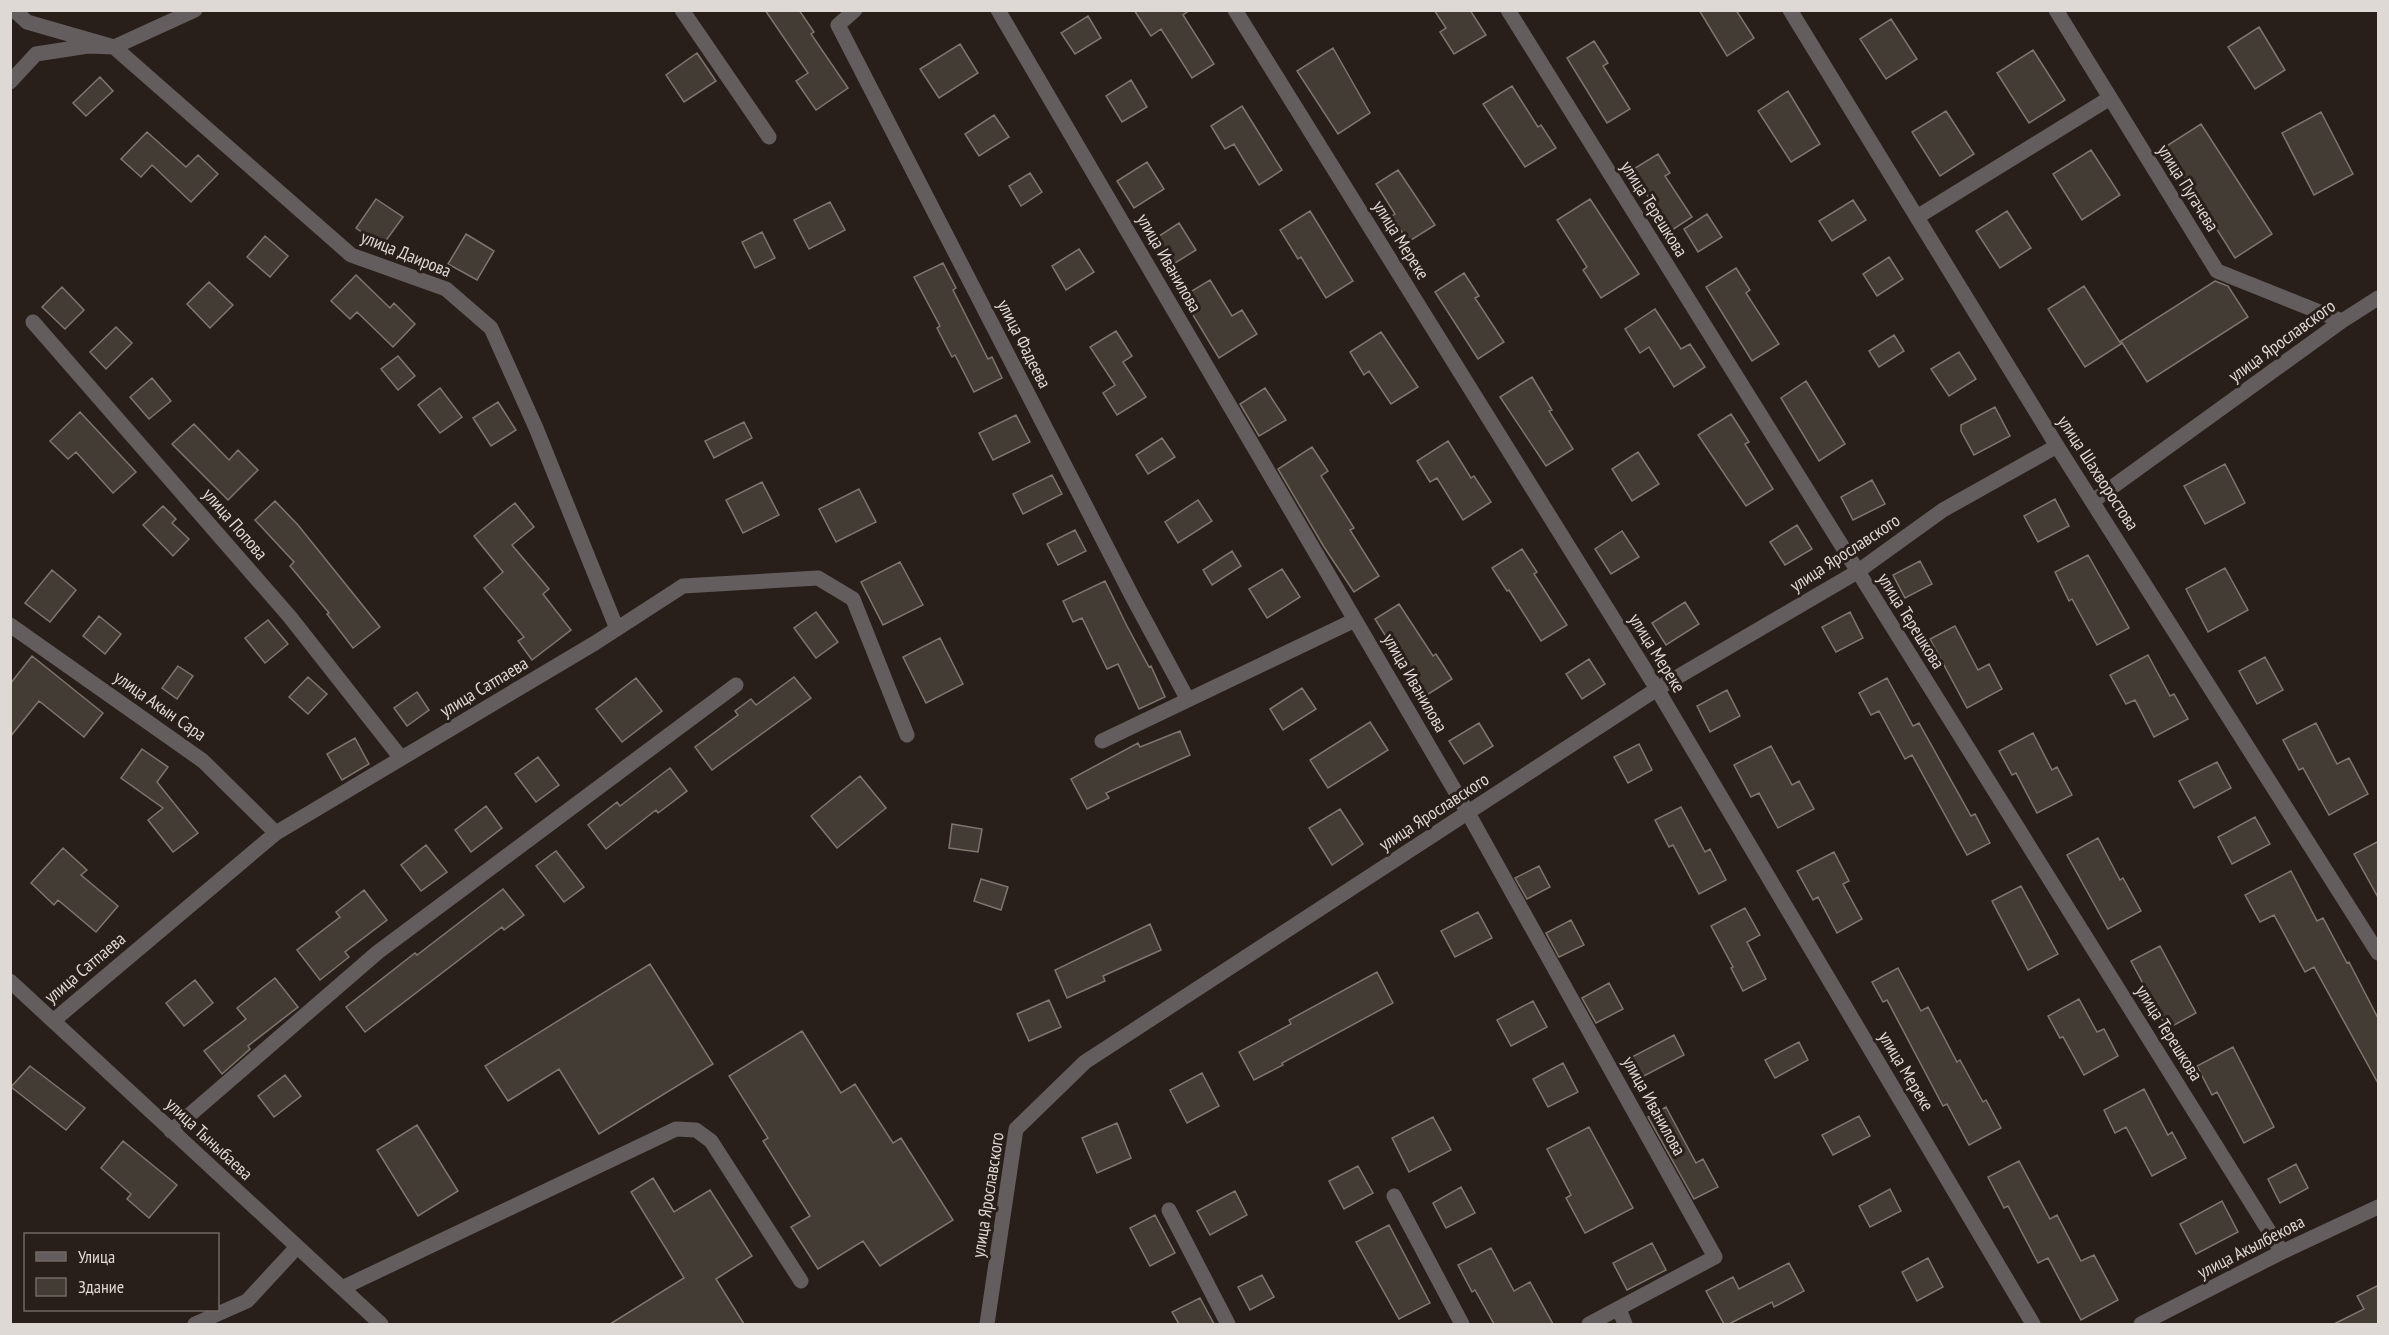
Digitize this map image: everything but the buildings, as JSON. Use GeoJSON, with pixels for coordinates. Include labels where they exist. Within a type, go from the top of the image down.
{"type":"FeatureCollection","features":[{"type":"Feature","properties":{"kind":"street","name":"улица Даирова"},"geometry":{"type":"LineString","coordinates":[[14,10],[27,22],[114,47],[351,255],[446,289],[491,328],[536,428],[617,629]]}},
{"type":"Feature","properties":{"kind":"street"},"geometry":{"type":"LineString","coordinates":[[10,82],[36,54],[88,46],[114,47],[195,10]]}},
{"type":"Feature","properties":{"kind":"street"},"geometry":{"type":"LineString","coordinates":[[682,10],[769,137]]}},
{"type":"Feature","properties":{"kind":"street","name":"улица Фадеева"},"geometry":{"type":"LineString","coordinates":[[855,10],[838,25],[1122,577],[1188,700]]}},
{"type":"Feature","properties":{"kind":"street","name":"улица Иванилова"},"geometry":{"type":"LineString","coordinates":[[998,10],[1468,813],[1715,1257],[1589,1324]]}},
{"type":"Feature","properties":{"kind":"street","name":"улица Мереке"},"geometry":{"type":"LineString","coordinates":[[1235,10],[1657,689],[2033,1324]]}},
{"type":"Feature","properties":{"kind":"street","name":"улица Терешкова"},"geometry":{"type":"LineString","coordinates":[[1508,10],[2282,1252]]}},
{"type":"Feature","properties":{"kind":"street","name":"улица Шахворостова"},"geometry":{"type":"LineString","coordinates":[[1790,10],[2057,446],[2379,953]]}},
{"type":"Feature","properties":{"kind":"street","name":"улица Пугачева"},"geometry":{"type":"LineString","coordinates":[[2056,10],[2217,271],[2342,321]]}},
{"type":"Feature","properties":{"kind":"street"},"geometry":{"type":"LineString","coordinates":[[1917,217],[2110,98]]}},
{"type":"Feature","properties":{"kind":"street","name":"улица Ярославского"},"geometry":{"type":"LineString","coordinates":[[2093,501],[2342,321],[2379,298]]}},
{"type":"Feature","properties":{"kind":"street","name":"улица Попова"},"geometry":{"type":"LineString","coordinates":[[33,322],[290,617],[401,758]]}},
{"type":"Feature","properties":{"kind":"street","name":"улица Ярославского"},"geometry":{"type":"LineString","coordinates":[[987,1324],[1016,1129],[1086,1062],[1657,689],[1857,572],[1943,510],[2057,446]]}},
{"type":"Feature","properties":{"kind":"street","name":"улица Сатпаева"},"geometry":{"type":"LineString","coordinates":[[53,1021],[276,833],[617,629],[683,586],[818,578],[853,599],[907,735]]}},
{"type":"Feature","properties":{"kind":"street"},"geometry":{"type":"LineString","coordinates":[[1101,741],[1356,621]]}},
{"type":"Feature","properties":{"kind":"street","name":"улица Акын Сара"},"geometry":{"type":"LineString","coordinates":[[10,625],[203,760],[276,833]]}},
{"type":"Feature","properties":{"kind":"street"},"geometry":{"type":"LineString","coordinates":[[171,1131],[378,952],[736,685]]}},
{"type":"Feature","properties":{"kind":"street","name":"улица Тыныбаева"},"geometry":{"type":"LineString","coordinates":[[10,981],[381,1324]]}},
{"type":"Feature","properties":{"kind":"street"},"geometry":{"type":"LineString","coordinates":[[342,1288],[676,1129],[696,1130],[711,1141],[801,1281]]}},
{"type":"Feature","properties":{"kind":"street"},"geometry":{"type":"LineString","coordinates":[[1394,1196],[1462,1324]]}},
{"type":"Feature","properties":{"kind":"street","name":"улица Акылбекова"},"geometry":{"type":"LineString","coordinates":[[2141,1324],[2282,1252],[2379,1207]]}},
{"type":"Feature","properties":{"kind":"street"},"geometry":{"type":"LineString","coordinates":[[1169,1210],[1228,1324]]}},
{"type":"Feature","properties":{"kind":"street"},"geometry":{"type":"LineString","coordinates":[[195,1324],[247,1301],[297,1247]]}},
{"type":"Feature","properties":{"kind":"street"},"geometry":{"type":"LineString","coordinates":[[1619,1309],[1625,1324]]}}]}
